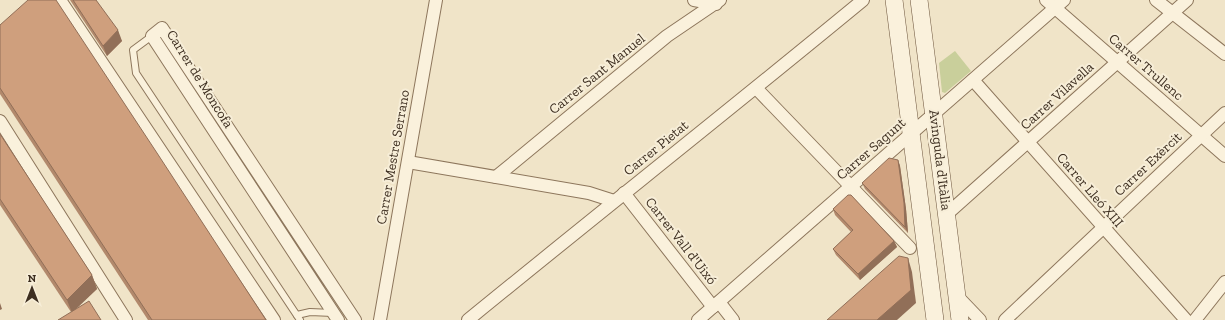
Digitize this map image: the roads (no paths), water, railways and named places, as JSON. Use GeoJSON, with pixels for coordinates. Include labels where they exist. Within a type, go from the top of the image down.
{"type":"FeatureCollection","features":[{"type":"Feature","properties":{"kind":"main road","name":"Avinguda d'Itàlia"},"geometry":{"type":"LineString","coordinates":[[894,0],[935,320]]}},
{"type":"Feature","properties":{"kind":"main road","name":"Avinguda d'Itàlia"},"geometry":{"type":"LineString","coordinates":[[919,0],[960,320]]}},
{"type":"Feature","properties":{"kind":"street"},"geometry":{"type":"LineString","coordinates":[[60,0],[274,320]]}},
{"type":"Feature","properties":{"kind":"street","name":"Carrer Mestre Serrano"},"geometry":{"type":"LineString","coordinates":[[380,320],[436,0]]}},
{"type":"Feature","properties":{"kind":"street"},"geometry":{"type":"LineString","coordinates":[[694,0],[718,2]]}},
{"type":"Feature","properties":{"kind":"street","name":"Carrer Pietat"},"geometry":{"type":"LineString","coordinates":[[468,320],[863,0]]}},
{"type":"Feature","properties":{"kind":"street"},"geometry":{"type":"LineString","coordinates":[[1156,0],[1225,54]]}},
{"type":"Feature","properties":{"kind":"street","name":"Carrer Vilavella"},"geometry":{"type":"LineString","coordinates":[[947,214],[1187,0]]}},
{"type":"Feature","properties":{"kind":"street","name":"Carrer Sant Manuel"},"geometry":{"type":"LineString","coordinates":[[496,177],[667,36],[718,2]]}},
{"type":"Feature","properties":{"kind":"street","name":"Carrer Sagunt"},"geometry":{"type":"LineString","coordinates":[[698,320],[973,80],[1055,3]]}},
{"type":"Feature","properties":{"kind":"street","name":"Carrer Trullenc"},"geometry":{"type":"LineString","coordinates":[[1055,3],[1118,62],[1225,156]]}},
{"type":"Feature","properties":{"kind":"street","name":"Carrer de Moncofa"},"geometry":{"type":"LineString","coordinates":[[336,317],[152,36],[162,28],[355,320]]}},
{"type":"Feature","properties":{"kind":"street","name":"Carrer Lleó XIII"},"geometry":{"type":"LineString","coordinates":[[973,80],[1186,320]]}},
{"type":"Feature","properties":{"kind":"street"},"geometry":{"type":"LineString","coordinates":[[756,88],[851,187],[907,250],[924,235]]}},
{"type":"Feature","properties":{"kind":"street","name":"Carrer Exèrcit"},"geometry":{"type":"LineString","coordinates":[[1005,320],[1225,113]]}},
{"type":"Feature","properties":{"kind":"street"},"geometry":{"type":"LineString","coordinates":[[0,121],[126,320]]}},
{"type":"Feature","properties":{"kind":"street"},"geometry":{"type":"LineString","coordinates":[[408,162],[589,193],[614,201]]}},
{"type":"Feature","properties":{"kind":"street","name":"Carrer Vall d'Uixó"},"geometry":{"type":"LineString","coordinates":[[624,193],[716,305],[733,320]]}},
{"type":"Feature","properties":{"kind":"street"},"geometry":{"type":"LineString","coordinates":[[1195,320],[1225,282]]}},
{"type":"Feature","properties":{"kind":"street"},"geometry":{"type":"LineString","coordinates":[[957,296],[980,320]]}},
{"type":"Feature","properties":{"kind":"lane"},"geometry":{"type":"LineString","coordinates":[[152,36],[133,50],[136,73],[299,318],[310,312],[336,317]]}}]}
